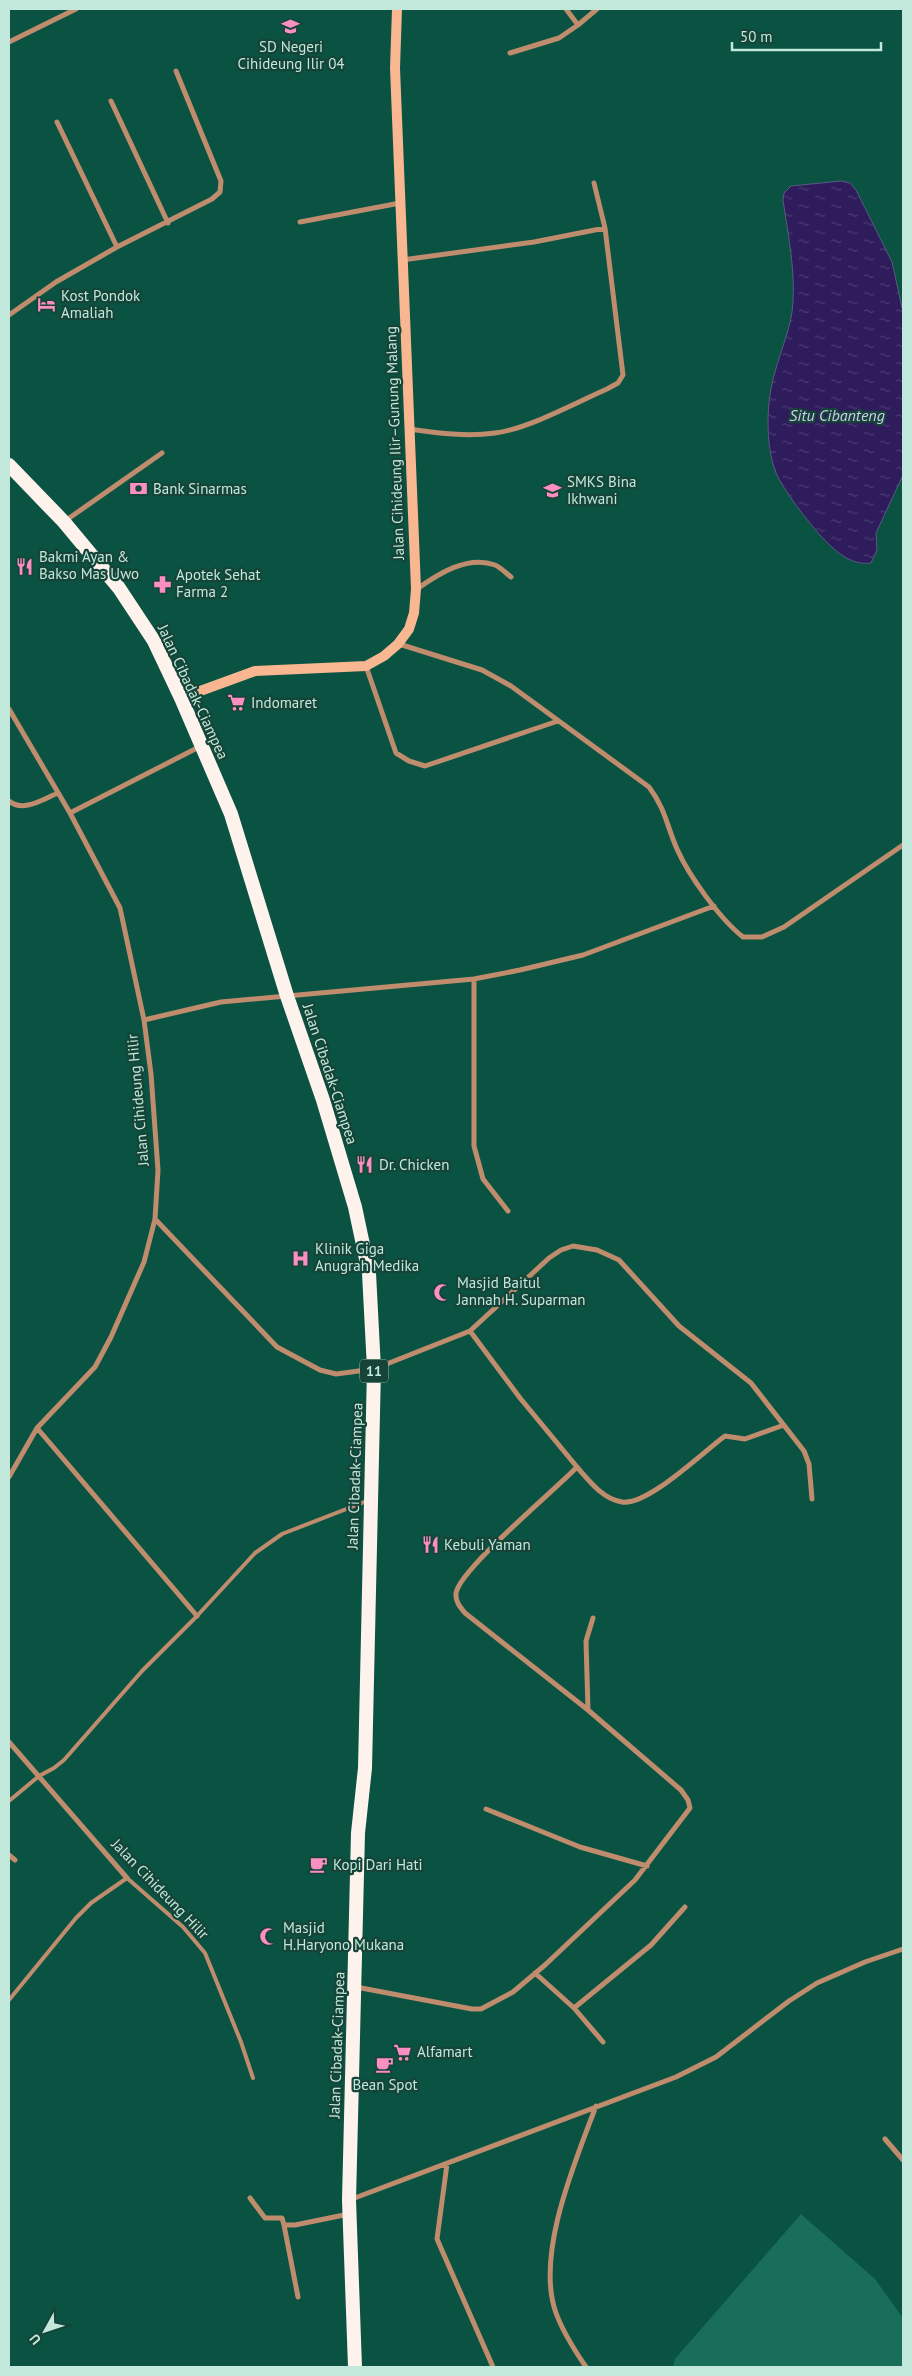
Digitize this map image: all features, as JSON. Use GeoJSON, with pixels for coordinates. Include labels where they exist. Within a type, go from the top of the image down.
{"type":"FeatureCollection","features":[{"type":"Feature","properties":{"kind":"highway","name":"Jalan Cibadak-Ciampea"},"geometry":{"type":"LineString","coordinates":[[9,465],[64,522],[119,588],[154,641],[181,698],[231,814],[287,996],[323,1100],[355,1207],[369,1273],[374,1369],[365,1768],[358,1833],[349,2207],[355,2367]]}},
{"type":"Feature","properties":{"kind":"main road","name":"Jalan Cihideung Ilir–Gunung Malang"},"geometry":{"type":"LineString","coordinates":[[181,698],[255,671],[366,666],[384,656],[398,644],[409,629],[414,613],[416,589],[395,68],[397,9]]}},
{"type":"Feature","properties":{"kind":"street"},"geometry":{"type":"LineString","coordinates":[[9,42],[76,9]]}},
{"type":"Feature","properties":{"kind":"street"},"geometry":{"type":"LineString","coordinates":[[566,9],[578,26]]}},
{"type":"Feature","properties":{"kind":"street"},"geometry":{"type":"LineString","coordinates":[[510,53],[559,38],[578,26],[597,9]]}},
{"type":"Feature","properties":{"kind":"street"},"geometry":{"type":"LineString","coordinates":[[9,315],[56,282],[117,247],[168,223],[212,199],[220,192],[221,181],[176,70]]}},
{"type":"Feature","properties":{"kind":"street"},"geometry":{"type":"LineString","coordinates":[[111,101],[168,223]]}},
{"type":"Feature","properties":{"kind":"street"},"geometry":{"type":"LineString","coordinates":[[57,122],[117,247]]}},
{"type":"Feature","properties":{"kind":"street"},"geometry":{"type":"LineString","coordinates":[[409,429],[471,435],[497,433],[536,420],[607,389],[622,380],[623,375],[605,228],[594,183]]}},
{"type":"Feature","properties":{"kind":"street"},"geometry":{"type":"LineString","coordinates":[[300,222],[400,202]]}},
{"type":"Feature","properties":{"kind":"street"},"geometry":{"type":"LineString","coordinates":[[402,260],[534,242],[605,228]]}},
{"type":"Feature","properties":{"kind":"street"},"geometry":{"type":"LineString","coordinates":[[64,522],[162,453]]}},
{"type":"Feature","properties":{"kind":"street"},"geometry":{"type":"LineString","coordinates":[[416,589],[445,570],[463,564],[495,565],[510,577]]}},
{"type":"Feature","properties":{"kind":"street"},"geometry":{"type":"LineString","coordinates":[[398,644],[482,670],[511,686],[649,787],[664,811],[685,866],[728,926],[743,937],[762,937],[784,927],[903,845]]}},
{"type":"Feature","properties":{"kind":"street"},"geometry":{"type":"LineString","coordinates":[[366,666],[396,752],[417,764],[425,766],[558,721]]}},
{"type":"Feature","properties":{"kind":"street","name":"Jalan Cihideung Hilir"},"geometry":{"type":"LineString","coordinates":[[9,709],[70,813],[120,908],[144,1020],[151,1074],[158,1170],[155,1219],[144,1262],[111,1337],[95,1366],[37,1428],[9,1477]]}},
{"type":"Feature","properties":{"kind":"street"},"geometry":{"type":"LineString","coordinates":[[70,813],[202,746]]}},
{"type":"Feature","properties":{"kind":"street"},"geometry":{"type":"LineString","coordinates":[[9,801],[13,805],[23,807],[58,793]]}},
{"type":"Feature","properties":{"kind":"street"},"geometry":{"type":"LineString","coordinates":[[144,1020],[221,1002],[474,979],[574,957],[714,906]]}},
{"type":"Feature","properties":{"kind":"street"},"geometry":{"type":"LineString","coordinates":[[474,979],[474,1146],[483,1180],[508,1211]]}},
{"type":"Feature","properties":{"kind":"street"},"geometry":{"type":"LineString","coordinates":[[155,1219],[278,1347],[320,1370],[336,1374],[374,1369],[470,1331],[549,1258],[561,1250],[573,1246],[597,1250],[619,1260],[679,1326],[751,1383],[804,1451],[809,1464],[812,1499]]}},
{"type":"Feature","properties":{"kind":"street"},"geometry":{"type":"LineString","coordinates":[[470,1331],[520,1398],[577,1467],[603,1493],[612,1499],[629,1502],[664,1485],[725,1436],[745,1439],[784,1425]]}},
{"type":"Feature","properties":{"kind":"street"},"geometry":{"type":"LineString","coordinates":[[37,1428],[197,1616]]}},
{"type":"Feature","properties":{"kind":"street"},"geometry":{"type":"LineString","coordinates":[[355,1987],[481,2010],[513,1992],[614,1901],[647,1866],[690,1808],[688,1800],[681,1790],[588,1710],[465,1613],[458,1605],[456,1594],[460,1580],[577,1467]]}},
{"type":"Feature","properties":{"kind":"street"},"geometry":{"type":"LineString","coordinates":[[588,1710],[586,1642],[593,1618]]}},
{"type":"Feature","properties":{"kind":"street","name":"Jalan Cihideung Hilir"},"geometry":{"type":"LineString","coordinates":[[9,1742],[127,1878]]}},
{"type":"Feature","properties":{"kind":"street"},"geometry":{"type":"LineString","coordinates":[[486,1809],[580,1847],[647,1866]]}},
{"type":"Feature","properties":{"kind":"street"},"geometry":{"type":"LineString","coordinates":[[9,1855],[15,1860]]}},
{"type":"Feature","properties":{"kind":"street"},"geometry":{"type":"LineString","coordinates":[[574,2008],[651,1945],[686,1907]]}},
{"type":"Feature","properties":{"kind":"street"},"geometry":{"type":"LineString","coordinates":[[284,2225],[295,2225],[349,2207],[447,2164],[676,2077],[716,2057],[817,1983],[865,1962],[903,1949]]}},
{"type":"Feature","properties":{"kind":"street"},"geometry":{"type":"LineString","coordinates":[[535,1973],[574,2008],[603,2042]]}},
{"type":"Feature","properties":{"kind":"street"},"geometry":{"type":"LineString","coordinates":[[586,2367],[556,2313],[550,2277],[552,2252],[565,2194],[596,2106]]}},
{"type":"Feature","properties":{"kind":"street"},"geometry":{"type":"LineString","coordinates":[[885,2139],[903,2160]]}},
{"type":"Feature","properties":{"kind":"street"},"geometry":{"type":"LineString","coordinates":[[447,2164],[437,2239],[493,2367]]}},
{"type":"Feature","properties":{"kind":"street"},"geometry":{"type":"LineString","coordinates":[[250,2198],[265,2218],[282,2218],[298,2297]]}},
{"type":"Feature","properties":{"kind":"lane"},"geometry":{"type":"LineString","coordinates":[[9,1801],[39,1776],[64,1760],[142,1671],[197,1616],[255,1553],[268,1542],[317,1519],[370,1500]]}},
{"type":"Feature","properties":{"kind":"lane"},"geometry":{"type":"LineString","coordinates":[[9,2000],[76,1918],[91,1903],[127,1878]]}},
{"type":"Feature","properties":{"kind":"lane","name":"Jalan Cihideung Hilir"},"geometry":{"type":"LineString","coordinates":[[127,1878],[183,1927],[205,1953],[241,2042],[253,2078]]}},
{"type":"Feature","properties":{"kind":"green space"},"geometry":{"type":"Polygon","coordinates":[[[801,2214],[875,2279],[903,2318],[903,2367],[673,2367],[675,2359],[801,2214]]]}},
{"type":"Feature","properties":{"kind":"water","name":"Situ Cibanteng"},"geometry":{"type":"Polygon","coordinates":[[[841,181],[850,183],[856,190],[892,262],[903,312],[903,475],[876,533],[877,550],[871,563],[856,562],[843,556],[825,541],[809,522],[779,480],[772,462],[768,436],[768,409],[772,384],[788,329],[793,302],[792,264],[783,200],[784,193],[791,186],[841,181]]]}},
{"type":"Feature","properties":{"kind":"place","name":"SD Negeri Cihideung Ilir 04"},"geometry":{"type":"Point","coordinates":[291,26]}},
{"type":"Feature","properties":{"kind":"place","name":"Kost Pondok Amaliah"},"geometry":{"type":"Point","coordinates":[47,305]}},
{"type":"Feature","properties":{"kind":"place","name":"Bank Sinarmas"},"geometry":{"type":"Point","coordinates":[139,489]}},
{"type":"Feature","properties":{"kind":"place","name":"SMKS Bina Ikhwani"},"geometry":{"type":"Point","coordinates":[553,491]}},
{"type":"Feature","properties":{"kind":"place","name":"Bakmi Ayan & Bakso Mas Uwo"},"geometry":{"type":"Point","coordinates":[25,566]}},
{"type":"Feature","properties":{"kind":"place","name":"Apotek Sehat Farma 2"},"geometry":{"type":"Point","coordinates":[162,584]}},
{"type":"Feature","properties":{"kind":"place","name":"Indomaret"},"geometry":{"type":"Point","coordinates":[237,703]}},
{"type":"Feature","properties":{"kind":"place","name":"Dr. Chicken"},"geometry":{"type":"Point","coordinates":[365,1165]}},
{"type":"Feature","properties":{"kind":"place","name":"Klinik Giga Anugrah Medika"},"geometry":{"type":"Point","coordinates":[301,1258]}},
{"type":"Feature","properties":{"kind":"place","name":"Masjid Baitul Jannah H. Suparman"},"geometry":{"type":"Point","coordinates":[443,1292]}},
{"type":"Feature","properties":{"kind":"place","name":"Kebuli Yaman"},"geometry":{"type":"Point","coordinates":[430,1545]}},
{"type":"Feature","properties":{"kind":"place","name":"Kopi Dari Hati"},"geometry":{"type":"Point","coordinates":[319,1865]}},
{"type":"Feature","properties":{"kind":"place","name":"Masjid H.Haryono Mukana"},"geometry":{"type":"Point","coordinates":[269,1937]}},
{"type":"Feature","properties":{"kind":"place","name":"Alfamart"},"geometry":{"type":"Point","coordinates":[403,2052]}},
{"type":"Feature","properties":{"kind":"place","name":"Bean Spot"},"geometry":{"type":"Point","coordinates":[385,2064]}}]}
